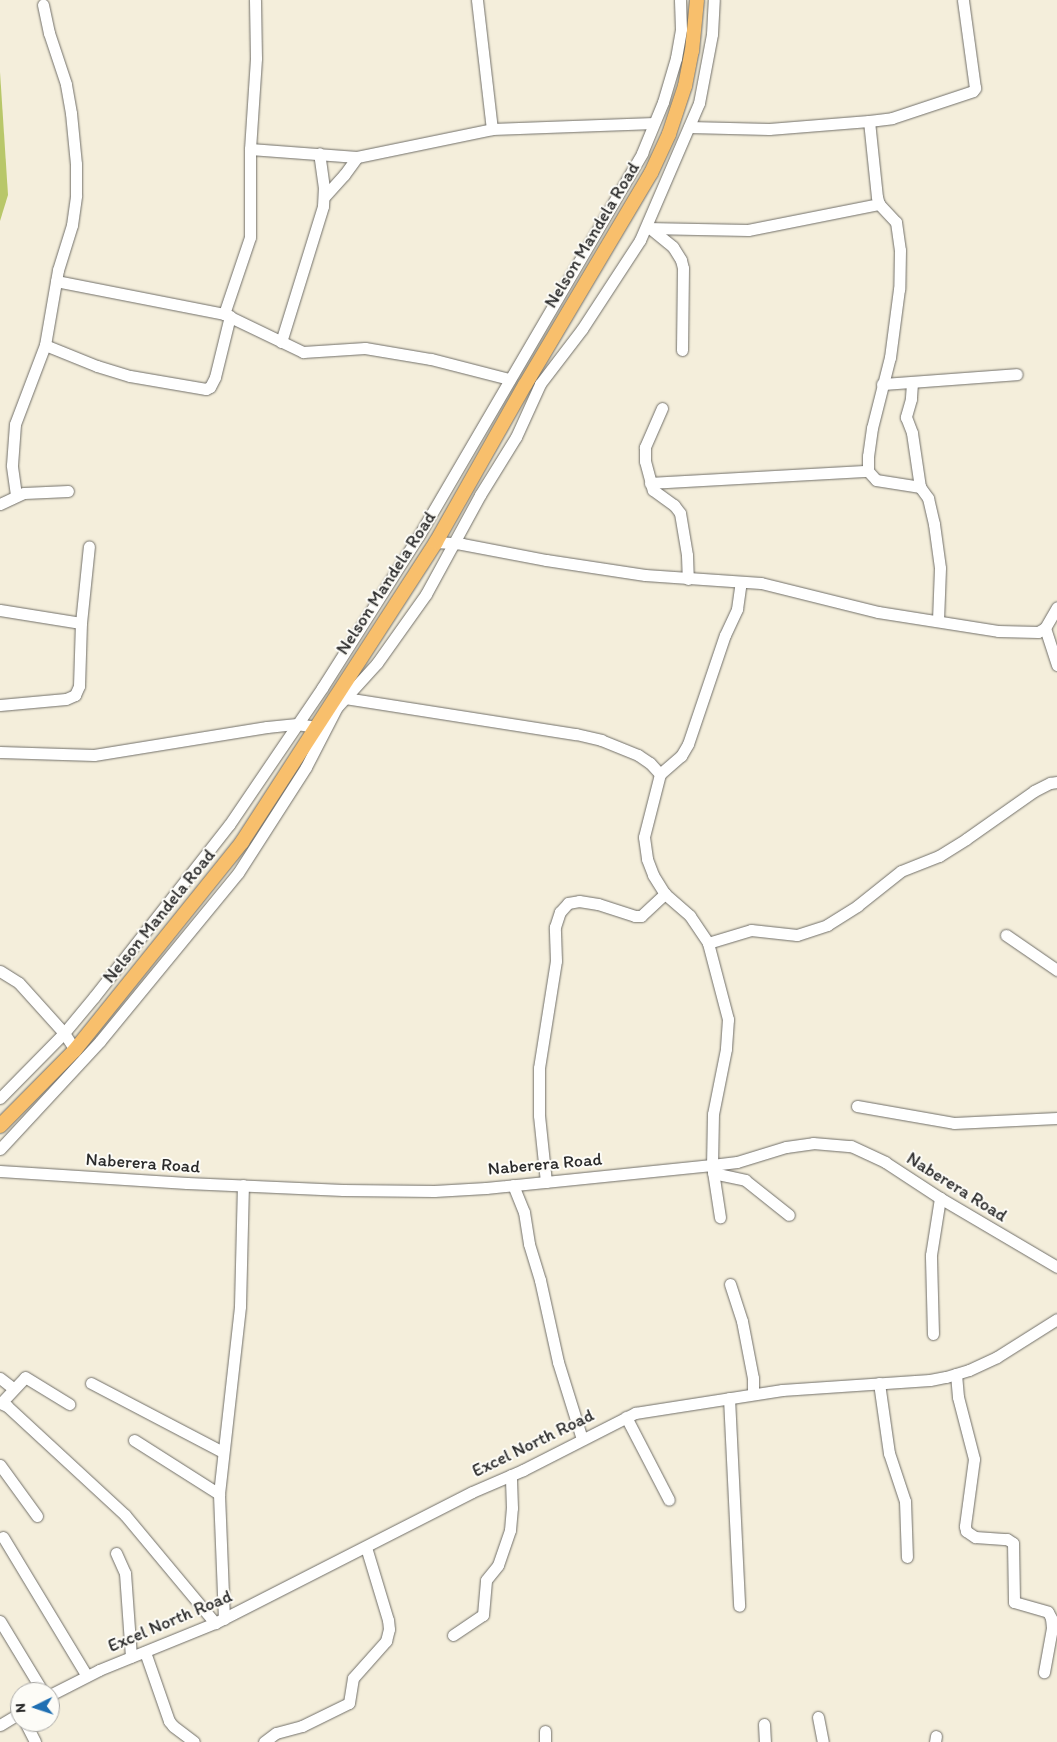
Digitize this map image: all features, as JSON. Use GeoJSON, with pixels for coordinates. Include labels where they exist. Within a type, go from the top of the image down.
{"type":"FeatureCollection","features":[{"type":"Feature","properties":{"kind":"main road","name":"Nelson Mandela Road"},"geometry":{"type":"LineString","coordinates":[[0,1126],[75,1050],[242,842],[436,542],[525,385],[651,173],[676,116],[685,86],[692,51],[697,0]]}},
{"type":"Feature","properties":{"kind":"street"},"geometry":{"type":"LineString","coordinates":[[45,345],[97,366],[130,376],[206,389],[210,387],[215,377],[227,315],[250,241],[250,148],[256,58],[254,0]]}},
{"type":"Feature","properties":{"kind":"street"},"geometry":{"type":"LineString","coordinates":[[477,0],[492,129]]}},
{"type":"Feature","properties":{"kind":"street"},"geometry":{"type":"LineString","coordinates":[[0,1098],[64,1033],[205,856],[297,724],[425,525],[629,177],[654,123],[671,78],[680,41],[680,0]]}},
{"type":"Feature","properties":{"kind":"street"},"geometry":{"type":"LineString","coordinates":[[0,1150],[100,1041],[238,873],[306,767],[334,714],[345,698],[377,663],[411,617],[455,543],[480,495],[516,437],[540,384],[582,329],[648,229],[699,103],[705,80],[712,34],[714,0]]}},
{"type":"Feature","properties":{"kind":"street"},"geometry":{"type":"LineString","coordinates":[[689,127],[729,130],[769,129],[869,121],[892,118],[975,90],[963,0]]}},
{"type":"Feature","properties":{"kind":"street"},"geometry":{"type":"LineString","coordinates":[[16,495],[12,465],[15,424],[45,345],[56,281],[72,225],[76,164],[66,84],[49,33],[43,5]]}},
{"type":"Feature","properties":{"kind":"street"},"geometry":{"type":"LineString","coordinates":[[869,121],[879,204],[896,222],[900,250],[899,289],[890,357],[882,384],[868,456],[868,471],[876,480],[920,487]]}},
{"type":"Feature","properties":{"kind":"street"},"geometry":{"type":"LineString","coordinates":[[250,148],[357,157],[492,129],[654,123]]}},
{"type":"Feature","properties":{"kind":"street"},"geometry":{"type":"LineString","coordinates":[[281,342],[321,215],[324,197],[319,153]]}},
{"type":"Feature","properties":{"kind":"street"},"geometry":{"type":"LineString","coordinates":[[324,197],[357,157]]}},
{"type":"Feature","properties":{"kind":"street"},"geometry":{"type":"LineString","coordinates":[[648,229],[748,230],[879,204]]}},
{"type":"Feature","properties":{"kind":"street"},"geometry":{"type":"LineString","coordinates":[[648,229],[673,247],[683,268],[682,350]]}},
{"type":"Feature","properties":{"kind":"street"},"geometry":{"type":"LineString","coordinates":[[56,281],[227,315],[303,352],[365,348],[430,360],[509,379]]}},
{"type":"Feature","properties":{"kind":"street"},"geometry":{"type":"LineString","coordinates":[[882,384],[1017,374]]}},
{"type":"Feature","properties":{"kind":"street"},"geometry":{"type":"LineString","coordinates":[[912,383],[911,399],[906,417],[912,433],[920,487],[928,498],[934,524],[940,568],[938,621]]}},
{"type":"Feature","properties":{"kind":"street"},"geometry":{"type":"LineString","coordinates":[[662,408],[644,451],[650,483],[657,495],[674,505],[680,513],[687,555],[688,579]]}},
{"type":"Feature","properties":{"kind":"street"},"geometry":{"type":"LineString","coordinates":[[650,483],[868,471]]}},
{"type":"Feature","properties":{"kind":"street"},"geometry":{"type":"LineString","coordinates":[[0,504],[16,495],[68,491]]}},
{"type":"Feature","properties":{"kind":"street"},"geometry":{"type":"LineString","coordinates":[[436,542],[455,543],[600,569],[780,587],[870,610],[1016,633],[1038,632],[1044,628],[1057,607]]}},
{"type":"Feature","properties":{"kind":"street"},"geometry":{"type":"LineString","coordinates":[[0,704],[66,699],[75,695],[80,679],[81,624],[90,546]]}},
{"type":"Feature","properties":{"kind":"street"},"geometry":{"type":"LineString","coordinates":[[720,1217],[713,1169],[713,1114],[726,1049],[728,1019],[708,943],[690,916],[664,894],[653,875],[644,849],[646,827],[660,774],[681,756],[691,738],[725,635],[736,609],[740,582]]}},
{"type":"Feature","properties":{"kind":"street"},"geometry":{"type":"LineString","coordinates":[[0,610],[81,624]]}},
{"type":"Feature","properties":{"kind":"street"},"geometry":{"type":"LineString","coordinates":[[1044,628],[1057,665]]}},
{"type":"Feature","properties":{"kind":"street"},"geometry":{"type":"LineString","coordinates":[[345,698],[576,734],[601,740],[638,755],[650,763],[660,774]]}},
{"type":"Feature","properties":{"kind":"street"},"geometry":{"type":"LineString","coordinates":[[0,752],[94,755],[297,724],[316,727]]}},
{"type":"Feature","properties":{"kind":"street"},"geometry":{"type":"LineString","coordinates":[[708,943],[751,930],[797,935],[827,925],[857,906],[901,871],[939,856],[1034,790],[1057,782]]}},
{"type":"Feature","properties":{"kind":"street"},"geometry":{"type":"LineString","coordinates":[[546,1182],[539,1115],[539,1068],[556,961],[555,927],[560,912],[568,903],[579,900],[641,916],[664,894]]}},
{"type":"Feature","properties":{"kind":"street"},"geometry":{"type":"LineString","coordinates":[[1006,935],[1057,970]]}},
{"type":"Feature","properties":{"kind":"street"},"geometry":{"type":"LineString","coordinates":[[0,971],[19,983],[64,1033],[75,1050]]}},
{"type":"Feature","properties":{"kind":"street"},"geometry":{"type":"LineString","coordinates":[[857,1106],[954,1123],[1057,1118]]}},
{"type":"Feature","properties":{"kind":"street","name":"Naberera Road"},"geometry":{"type":"LineString","coordinates":[[0,1171],[343,1190],[434,1191],[713,1169],[786,1147],[814,1143],[851,1146],[885,1162],[940,1198],[1057,1267]]}},
{"type":"Feature","properties":{"kind":"street"},"geometry":{"type":"LineString","coordinates":[[713,1169],[745,1180],[789,1215]]}},
{"type":"Feature","properties":{"kind":"street"},"geometry":{"type":"LineString","coordinates":[[219,1621],[219,1494],[240,1306],[243,1185]]}},
{"type":"Feature","properties":{"kind":"street"},"geometry":{"type":"LineString","coordinates":[[513,1185],[524,1212],[529,1244],[540,1280],[558,1362],[582,1439]]}},
{"type":"Feature","properties":{"kind":"street"},"geometry":{"type":"LineString","coordinates":[[933,1334],[931,1255],[940,1198]]}},
{"type":"Feature","properties":{"kind":"street"},"geometry":{"type":"LineString","coordinates":[[730,1284],[743,1329],[753,1378],[753,1394]]}},
{"type":"Feature","properties":{"kind":"street","name":"Excel North Road"},"geometry":{"type":"LineString","coordinates":[[60,1690],[87,1676],[219,1621],[472,1492],[511,1475],[626,1417],[656,1409],[753,1394],[879,1382],[930,1380],[956,1374],[997,1357],[1057,1319]]}},
{"type":"Feature","properties":{"kind":"street"},"geometry":{"type":"LineString","coordinates":[[956,1374],[958,1397],[974,1459],[965,1526],[966,1531],[975,1537],[1006,1539],[1013,1543],[1014,1602],[1048,1612],[1051,1618],[1052,1628],[1044,1672]]}},
{"type":"Feature","properties":{"kind":"street"},"geometry":{"type":"LineString","coordinates":[[69,1404],[28,1378],[22,1377],[1,1403],[125,1515],[219,1621]]}},
{"type":"Feature","properties":{"kind":"street"},"geometry":{"type":"LineString","coordinates":[[0,1378],[13,1388]]}},
{"type":"Feature","properties":{"kind":"street"},"geometry":{"type":"LineString","coordinates":[[879,1382],[889,1453],[905,1501],[907,1557]]}},
{"type":"Feature","properties":{"kind":"street"},"geometry":{"type":"LineString","coordinates":[[90,1383],[223,1452]]}},
{"type":"Feature","properties":{"kind":"street"},"geometry":{"type":"LineString","coordinates":[[729,1398],[739,1606]]}},
{"type":"Feature","properties":{"kind":"street"},"geometry":{"type":"LineString","coordinates":[[626,1417],[669,1500]]}},
{"type":"Feature","properties":{"kind":"street"},"geometry":{"type":"LineString","coordinates":[[134,1440],[219,1494]]}},
{"type":"Feature","properties":{"kind":"street"},"geometry":{"type":"LineString","coordinates":[[0,1465],[36,1516]]}},
{"type":"Feature","properties":{"kind":"street"},"geometry":{"type":"LineString","coordinates":[[452,1635],[483,1615],[486,1580],[498,1565],[510,1530],[512,1508],[511,1475]]}},
{"type":"Feature","properties":{"kind":"street"},"geometry":{"type":"LineString","coordinates":[[3,1537],[87,1676]]}},
{"type":"Feature","properties":{"kind":"street"},"geometry":{"type":"LineString","coordinates":[[264,1742],[276,1733],[302,1726],[350,1703],[353,1678],[386,1641],[389,1629],[388,1620],[366,1547]]}},
{"type":"Feature","properties":{"kind":"street"},"geometry":{"type":"LineString","coordinates":[[116,1553],[125,1573],[131,1657]]}},
{"type":"Feature","properties":{"kind":"street"},"geometry":{"type":"LineString","coordinates":[[0,1621],[37,1682]]}},
{"type":"Feature","properties":{"kind":"street"},"geometry":{"type":"LineString","coordinates":[[145,1652],[169,1721],[194,1742]]}},
{"type":"Feature","properties":{"kind":"street"},"geometry":{"type":"LineString","coordinates":[[818,1717],[822,1742]]}},
{"type":"Feature","properties":{"kind":"street"},"geometry":{"type":"LineString","coordinates":[[764,1724],[765,1742]]}},
{"type":"Feature","properties":{"kind":"green space"},"geometry":{"type":"Polygon","coordinates":[[[0,72],[8,195],[0,221],[0,72]]]}}]}
